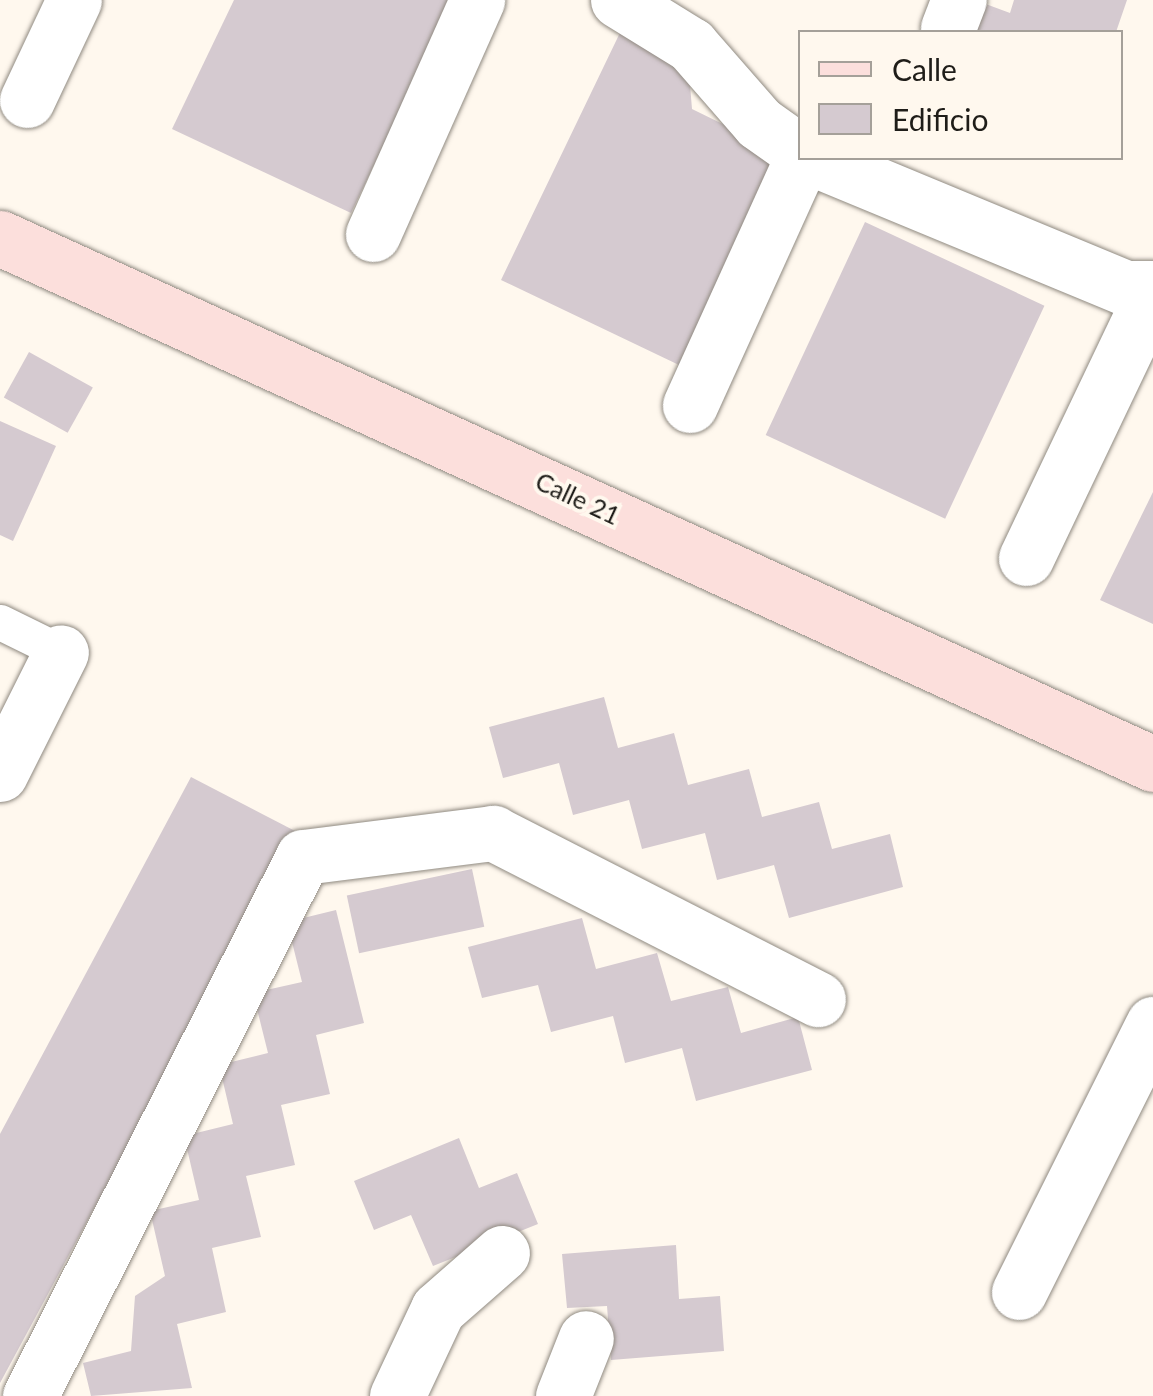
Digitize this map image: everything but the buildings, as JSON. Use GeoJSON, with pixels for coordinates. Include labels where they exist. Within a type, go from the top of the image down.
{"type":"FeatureCollection","features":[{"type":"Feature","properties":{"kind":"street"},"geometry":{"type":"LineString","coordinates":[[27,100],[74,0]]}},
{"type":"Feature","properties":{"kind":"street"},"geometry":{"type":"LineString","coordinates":[[373,234],[477,0]]}},
{"type":"Feature","properties":{"kind":"street"},"geometry":{"type":"LineString","coordinates":[[618,0],[691,45],[759,123],[798,153]]}},
{"type":"Feature","properties":{"kind":"street"},"geometry":{"type":"LineString","coordinates":[[690,405],[799,160]]}},
{"type":"Feature","properties":{"kind":"street"},"geometry":{"type":"LineString","coordinates":[[817,160],[1126,288],[1153,290],[1026,558]]}},
{"type":"Feature","properties":{"kind":"street","name":"Calle 21"},"geometry":{"type":"LineString","coordinates":[[0,238],[1153,764]]}},
{"type":"Feature","properties":{"kind":"street"},"geometry":{"type":"LineString","coordinates":[[4,758],[61,652]]}},
{"type":"Feature","properties":{"kind":"street"},"geometry":{"type":"LineString","coordinates":[[30,1396],[303,858],[493,833],[818,999]]}},
{"type":"Feature","properties":{"kind":"street"},"geometry":{"type":"LineString","coordinates":[[1019,1292],[1153,1024]]}},
{"type":"Feature","properties":{"kind":"street"},"geometry":{"type":"LineString","coordinates":[[397,1396],[438,1309],[502,1252]]}},
{"type":"Feature","properties":{"kind":"street"},"geometry":{"type":"LineString","coordinates":[[563,1396],[586,1338]]}},
{"type":"Feature","properties":{"kind":"lane"},"geometry":{"type":"LineString","coordinates":[[0,622],[61,652]]}}]}
